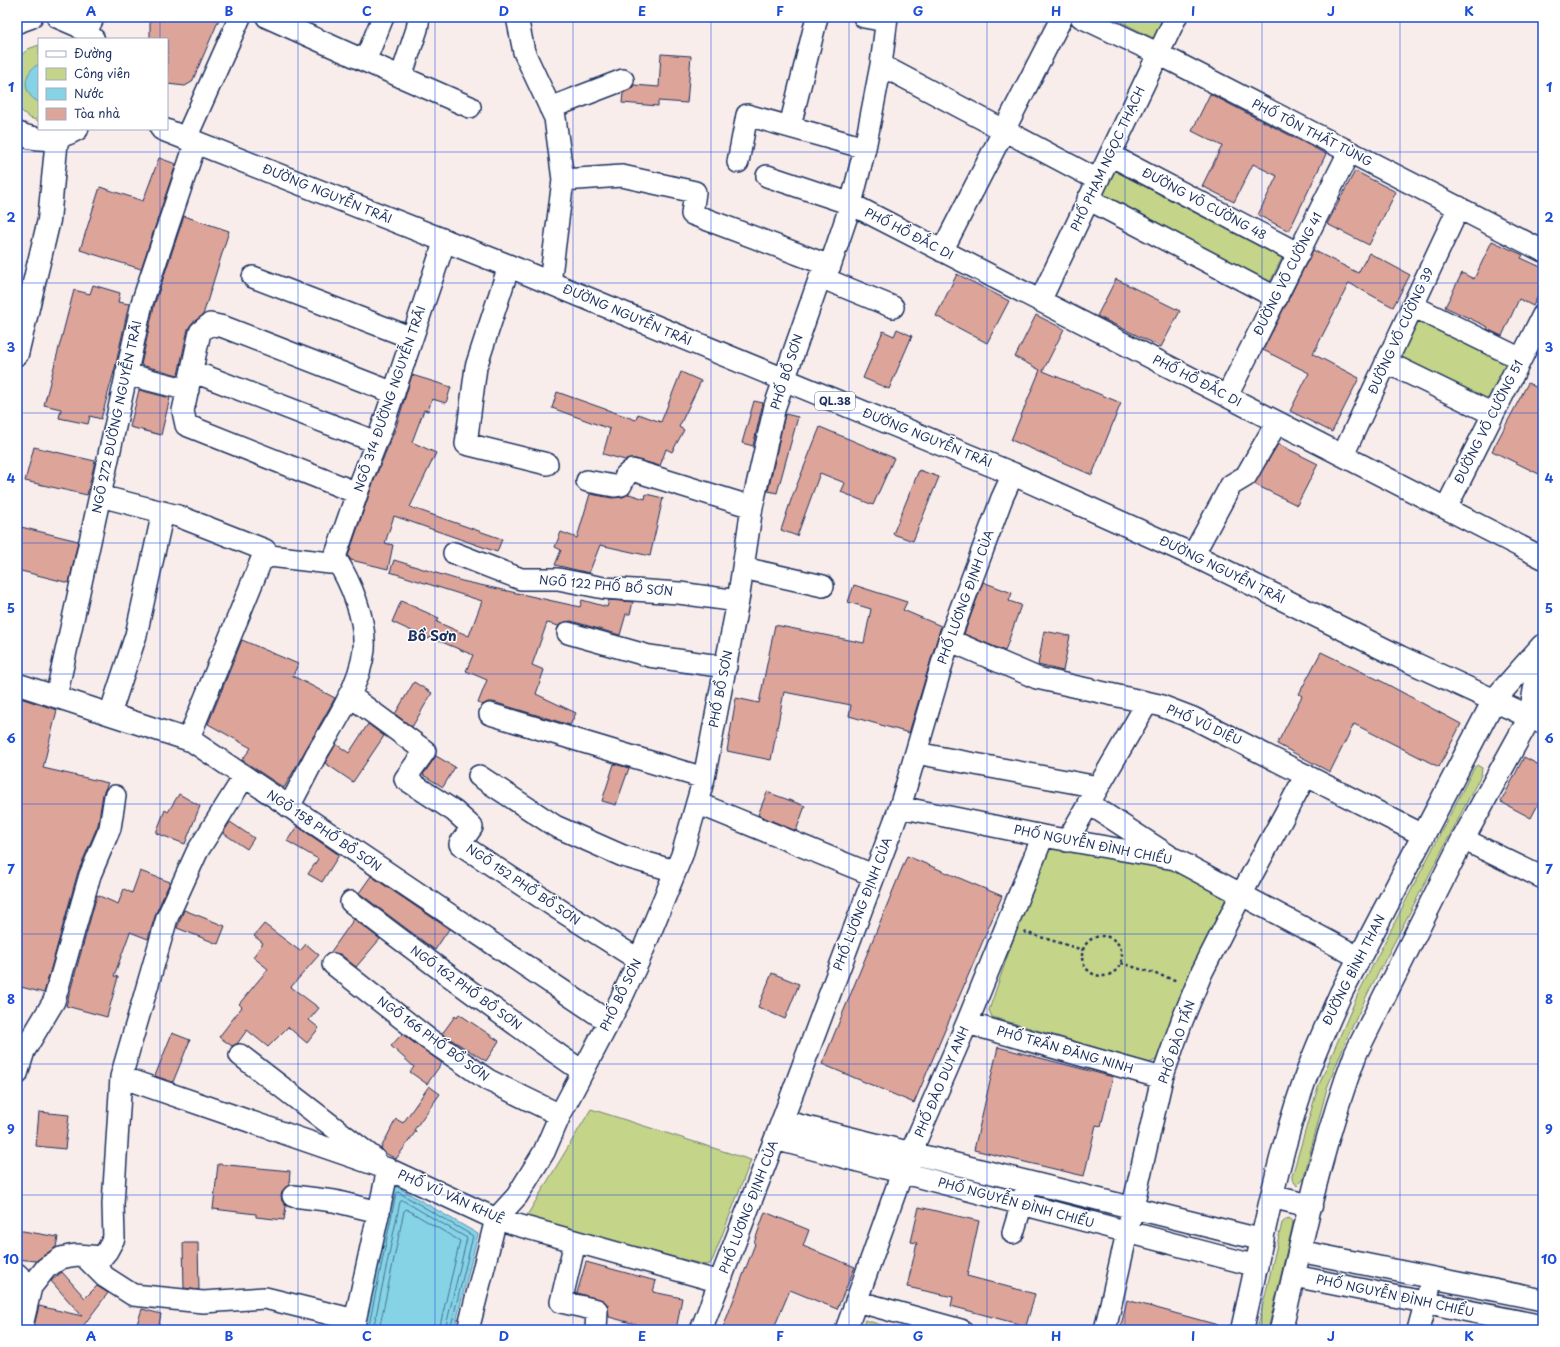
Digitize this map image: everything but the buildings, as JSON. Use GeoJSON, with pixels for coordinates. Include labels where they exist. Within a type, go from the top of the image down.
{"type":"FeatureCollection","features":[{"type":"Feature","properties":{"kind":"main road"},"geometry":{"type":"LineString","coordinates":[[17,22],[31,17]]}},
{"type":"Feature","properties":{"kind":"main road"},"geometry":{"type":"LineString","coordinates":[[58,17],[91,29]]}},
{"type":"Feature","properties":{"kind":"main road"},"geometry":{"type":"LineString","coordinates":[[17,133],[39,139],[57,138],[75,130]]}},
{"type":"Feature","properties":{"kind":"main road","name":"ĐƯỜNG NGUYỄN TRÃI"},"geometry":{"type":"LineString","coordinates":[[165,130],[445,240],[1013,474],[1193,555],[1400,656],[1536,720]]}},
{"type":"Feature","properties":{"kind":"main road"},"geometry":{"type":"LineString","coordinates":[[17,354],[49,220],[57,138]]}},
{"type":"Feature","properties":{"kind":"main road"},"geometry":{"type":"LineString","coordinates":[[1281,1330],[1299,1251],[1330,1131],[1356,1053],[1463,839],[1536,720],[1543,645]]}},
{"type":"Feature","properties":{"kind":"main road","name":"ĐƯỜNG BÌNH THAN"},"geometry":{"type":"LineString","coordinates":[[1242,1330],[1287,1140],[1305,1078],[1341,992],[1494,700],[1543,645]]}},
{"type":"Feature","properties":{"kind":"main road"},"geometry":{"type":"LineString","coordinates":[[1273,1197],[1311,1206]]}},
{"type":"Feature","properties":{"kind":"street","name":"NGÕ 272 ĐƯỜNG NGUYỄN TRÃI"},"geometry":{"type":"LineString","coordinates":[[56,697],[142,303],[191,140],[240,17]]}},
{"type":"Feature","properties":{"kind":"street"},"geometry":{"type":"LineString","coordinates":[[267,17],[470,107]]}},
{"type":"Feature","properties":{"kind":"street"},"geometry":{"type":"LineString","coordinates":[[365,61],[384,17]]}},
{"type":"Feature","properties":{"kind":"street"},"geometry":{"type":"LineString","coordinates":[[401,77],[417,28],[419,17]]}},
{"type":"Feature","properties":{"kind":"street"},"geometry":{"type":"LineString","coordinates":[[517,17],[524,52],[555,118],[563,180],[550,283]]}},
{"type":"Feature","properties":{"kind":"street"},"geometry":{"type":"LineString","coordinates":[[790,126],[817,17]]}},
{"type":"Feature","properties":{"kind":"street"},"geometry":{"type":"LineString","coordinates":[[864,17],[886,19]]}},
{"type":"Feature","properties":{"kind":"street"},"geometry":{"type":"LineString","coordinates":[[942,252],[1062,17]]}},
{"type":"Feature","properties":{"kind":"street","name":"PHỐ TÔN THẤT TÙNG"},"geometry":{"type":"LineString","coordinates":[[1081,17],[1157,53],[1543,251]]}},
{"type":"Feature","properties":{"kind":"street","name":"PHỐ PHẠM NGỌC THẠCH"},"geometry":{"type":"LineString","coordinates":[[1040,301],[1157,53],[1176,17]]}},
{"type":"Feature","properties":{"kind":"street","name":"PHỐ BỒ SƠN"},"geometry":{"type":"LineString","coordinates":[[468,1330],[496,1219],[517,1196],[544,1152],[560,1115],[609,1022],[639,960],[676,871],[704,778],[738,601],[752,507],[775,406],[783,380],[851,204],[865,148],[881,65],[886,19]]}},
{"type":"Feature","properties":{"kind":"street"},"geometry":{"type":"LineString","coordinates":[[881,65],[1098,180]]}},
{"type":"Feature","properties":{"kind":"street"},"geometry":{"type":"LineString","coordinates":[[550,108],[623,80]]}},
{"type":"Feature","properties":{"kind":"street"},"geometry":{"type":"LineString","coordinates":[[738,162],[747,116],[790,126],[865,148]]}},
{"type":"Feature","properties":{"kind":"street","name":"ĐƯỜNG VÕ CƯỜNG 41"},"geometry":{"type":"LineString","coordinates":[[1227,396],[1349,152]]}},
{"type":"Feature","properties":{"kind":"street","name":"ĐƯỜNG VÕ CƯỜNG 48"},"geometry":{"type":"LineString","coordinates":[[1110,155],[1299,254]]}},
{"type":"Feature","properties":{"kind":"street"},"geometry":{"type":"LineString","coordinates":[[563,180],[622,176],[694,192],[692,214],[825,272],[893,306]]}},
{"type":"Feature","properties":{"kind":"street","name":"PHỐ HỒ ĐẮC DI"},"geometry":{"type":"LineString","coordinates":[[767,176],[851,204],[942,252],[1543,558]]}},
{"type":"Feature","properties":{"kind":"street"},"geometry":{"type":"LineString","coordinates":[[1088,200],[1277,298]]}},
{"type":"Feature","properties":{"kind":"street","name":"ĐƯỜNG VÕ CƯỜNG 39"},"geometry":{"type":"LineString","coordinates":[[1343,455],[1459,207]]}},
{"type":"Feature","properties":{"kind":"street","name":"NGÕ 314 ĐƯỜNG NGUYỄN TRÃI"},"geometry":{"type":"LineString","coordinates":[[335,557],[394,393],[445,240]]}},
{"type":"Feature","properties":{"kind":"street"},"geometry":{"type":"LineString","coordinates":[[509,266],[476,367],[466,444],[547,464]]}},
{"type":"Feature","properties":{"kind":"street"},"geometry":{"type":"LineString","coordinates":[[253,277],[412,338]]}},
{"type":"Feature","properties":{"kind":"street"},"geometry":{"type":"LineString","coordinates":[[1413,306],[1521,359]]}},
{"type":"Feature","properties":{"kind":"street","name":"ĐƯỜNG VÕ CƯỜNG 51"},"geometry":{"type":"LineString","coordinates":[[1446,508],[1543,315]]}},
{"type":"Feature","properties":{"kind":"street"},"geometry":{"type":"LineString","coordinates":[[357,493],[186,425],[183,411],[200,332],[210,324],[224,327],[394,393]]}},
{"type":"Feature","properties":{"kind":"street"},"geometry":{"type":"LineString","coordinates":[[1386,362],[1493,414]]}},
{"type":"Feature","properties":{"kind":"street"},"geometry":{"type":"LineString","coordinates":[[126,374],[190,380],[376,442]]}},
{"type":"Feature","properties":{"kind":"street"},"geometry":{"type":"LineString","coordinates":[[1193,555],[1231,485],[1246,476],[1277,422]]}},
{"type":"Feature","properties":{"kind":"street"},"geometry":{"type":"LineString","coordinates":[[587,481],[614,486],[621,485],[626,475],[632,470],[752,507]]}},
{"type":"Feature","properties":{"kind":"street","name":"PHỐ LƯƠNG ĐỊNH CỦA"},"geometry":{"type":"LineString","coordinates":[[701,1330],[779,1130],[900,806],[949,640],[1002,498],[1013,474]]}},
{"type":"Feature","properties":{"kind":"street"},"geometry":{"type":"LineString","coordinates":[[100,496],[163,512],[262,549],[270,556]]}},
{"type":"Feature","properties":{"kind":"street"},"geometry":{"type":"LineString","coordinates":[[110,714],[136,635],[163,512]]}},
{"type":"Feature","properties":{"kind":"street","name":"NGÕ 122 PHỐ BỒ SƠN"},"geometry":{"type":"LineString","coordinates":[[454,554],[521,579],[558,579],[604,588],[679,593],[738,601]]}},
{"type":"Feature","properties":{"kind":"street"},"geometry":{"type":"LineString","coordinates":[[188,740],[258,567],[265,557],[270,556],[330,563],[335,557],[348,580],[361,618],[364,650],[349,695],[289,807]]}},
{"type":"Feature","properties":{"kind":"street"},"geometry":{"type":"LineString","coordinates":[[743,568],[823,586]]}},
{"type":"Feature","properties":{"kind":"street"},"geometry":{"type":"LineString","coordinates":[[568,633],[649,656],[726,667]]}},
{"type":"Feature","properties":{"kind":"street","name":"PHỐ VŨ DIỆU"},"geometry":{"type":"LineString","coordinates":[[949,640],[1037,678],[1159,705],[1193,718],[1423,834]]}},
{"type":"Feature","properties":{"kind":"street","name":"NGÕ 158 PHỐ BỒ SƠN"},"geometry":{"type":"LineString","coordinates":[[17,684],[188,740],[609,1022]]}},
{"type":"Feature","properties":{"kind":"street","name":"NGÕ 152 PHỐ BỒ SƠN"},"geometry":{"type":"LineString","coordinates":[[349,695],[425,751],[405,779],[454,811],[472,827],[460,844],[639,960]]}},
{"type":"Feature","properties":{"kind":"street"},"geometry":{"type":"LineString","coordinates":[[1067,841],[1147,703]]}},
{"type":"Feature","properties":{"kind":"street"},"geometry":{"type":"LineString","coordinates":[[490,714],[704,778]]}},
{"type":"Feature","properties":{"kind":"street"},"geometry":{"type":"LineString","coordinates":[[916,753],[1093,795],[1175,859]]}},
{"type":"Feature","properties":{"kind":"street","name":"PHỐ ĐÀO TẤN"},"geometry":{"type":"LineString","coordinates":[[1105,1330],[1134,1209],[1162,1078],[1182,1021],[1202,972],[1241,895],[1306,775]]}},
{"type":"Feature","properties":{"kind":"street"},"geometry":{"type":"LineString","coordinates":[[479,776],[555,826],[624,856],[676,871]]}},
{"type":"Feature","properties":{"kind":"street"},"geometry":{"type":"LineString","coordinates":[[21,1330],[24,1281],[39,1275],[54,1262],[70,1256],[102,1257],[114,1238],[113,1204],[121,1077],[167,918],[197,852],[244,777]]}},
{"type":"Feature","properties":{"kind":"street"},"geometry":{"type":"LineString","coordinates":[[17,1074],[24,1051],[54,1000],[90,875],[110,828],[115,796]]}},
{"type":"Feature","properties":{"kind":"street"},"geometry":{"type":"LineString","coordinates":[[697,803],[873,875]]}},
{"type":"Feature","properties":{"kind":"street","name":"PHỐ NGUYỄN ĐÌNH CHIỂU"},"geometry":{"type":"LineString","coordinates":[[900,806],[1067,841],[1175,859],[1360,958]]}},
{"type":"Feature","properties":{"kind":"street","name":"PHỐ ĐÀO DUY ANH"},"geometry":{"type":"LineString","coordinates":[[846,1330],[902,1173],[967,1023],[1043,836]]}},
{"type":"Feature","properties":{"kind":"street"},"geometry":{"type":"LineString","coordinates":[[1463,839],[1543,878]]}},
{"type":"Feature","properties":{"kind":"street","name":"NGÕ 162 PHỐ BỒ SƠN"},"geometry":{"type":"LineString","coordinates":[[351,902],[461,985],[582,1071]]}},
{"type":"Feature","properties":{"kind":"street","name":"NGÕ 166 PHỐ BỒ SƠN"},"geometry":{"type":"LineString","coordinates":[[333,964],[427,1038],[488,1080],[560,1115]]}},
{"type":"Feature","properties":{"kind":"street","name":"PHỐ TRẦN ĐĂNG NINH"},"geometry":{"type":"LineString","coordinates":[[967,1023],[1162,1078]]}},
{"type":"Feature","properties":{"kind":"street"},"geometry":{"type":"LineString","coordinates":[[240,1055],[388,1169]]}},
{"type":"Feature","properties":{"kind":"street"},"geometry":{"type":"LineString","coordinates":[[121,1077],[388,1169]]}},
{"type":"Feature","properties":{"kind":"street","name":"PHỐ NGUYỄN ĐÌNH CHIỂU"},"geometry":{"type":"LineString","coordinates":[[779,1130],[911,1153],[1263,1240]]}},
{"type":"Feature","properties":{"kind":"street","name":"PHỐ NGUYỄN ĐÌNH CHIỂU"},"geometry":{"type":"LineString","coordinates":[[779,1130],[902,1173],[1257,1266]]}},
{"type":"Feature","properties":{"kind":"street","name":"PHỐ VŨ VĂN KHUÊ"},"geometry":{"type":"LineString","coordinates":[[354,1325],[388,1169],[496,1219],[720,1282]]}},
{"type":"Feature","properties":{"kind":"street"},"geometry":{"type":"LineString","coordinates":[[1013,1233],[1028,1182]]}},
{"type":"Feature","properties":{"kind":"street"},"geometry":{"type":"LineString","coordinates":[[293,1196],[345,1203],[379,1212]]}},
{"type":"Feature","properties":{"kind":"street"},"geometry":{"type":"LineString","coordinates":[[576,1242],[561,1302],[597,1310],[596,1330]]}},
{"type":"Feature","properties":{"kind":"street","name":"PHỐ NGUYỄN ĐÌNH CHIỂU"},"geometry":{"type":"LineString","coordinates":[[1299,1251],[1543,1300]]}},
{"type":"Feature","properties":{"kind":"street"},"geometry":{"type":"LineString","coordinates":[[84,1256],[105,1277],[133,1295],[204,1302],[265,1298],[354,1325]]}},
{"type":"Feature","properties":{"kind":"street","name":"PHỐ NGUYỄN ĐÌNH CHIỂU"},"geometry":{"type":"LineString","coordinates":[[1294,1276],[1543,1326]]}},
{"type":"Feature","properties":{"kind":"street"},"geometry":{"type":"LineString","coordinates":[[1418,1330],[1432,1278]]}},
{"type":"Feature","properties":{"kind":"street"},"geometry":{"type":"LineString","coordinates":[[856,1300],[962,1330]]}},
{"type":"Feature","properties":{"kind":"path"},"geometry":{"type":"LineString","coordinates":[[1016,930],[1083,950]]}},
{"type":"Feature","properties":{"kind":"path"},"geometry":{"type":"LineString","coordinates":[[1106,936],[1112,938],[1121,948],[1123,954],[1121,963],[1115,972],[1109,975],[1095,975],[1085,967],[1082,961],[1083,950],[1087,942],[1092,938],[1106,936]]}},
{"type":"Feature","properties":{"kind":"path"},"geometry":{"type":"LineString","coordinates":[[1121,963],[1179,982]]}},
{"type":"Feature","properties":{"kind":"green space"},"geometry":{"type":"Polygon","coordinates":[[[1111,17],[1161,17],[1165,19],[1155,39],[1111,17]]]}},
{"type":"Feature","properties":{"kind":"green space"},"geometry":{"type":"Polygon","coordinates":[[[38,45],[38,121],[30,118],[17,107],[17,59],[28,49],[38,45]]]}},
{"type":"Feature","properties":{"kind":"green space"},"geometry":{"type":"Polygon","coordinates":[[[1111,169],[1282,258],[1270,282],[1098,194],[1111,169]]]}},
{"type":"Feature","properties":{"kind":"green space"},"geometry":{"type":"Polygon","coordinates":[[[1416,309],[1518,359],[1492,412],[1391,360],[1416,309]]]}},
{"type":"Feature","properties":{"kind":"green space"},"geometry":{"type":"Polygon","coordinates":[[[1477,765],[1482,768],[1481,775],[1368,993],[1347,1038],[1327,1088],[1303,1180],[1297,1186],[1292,1179],[1292,1176],[1318,1087],[1358,994],[1474,768],[1477,765]]]}},
{"type":"Feature","properties":{"kind":"green space"},"geometry":{"type":"Polygon","coordinates":[[[1055,847],[1170,862],[1219,887],[1226,898],[1156,1060],[1149,1063],[992,1017],[989,1010],[1042,855],[1055,847]]]}},
{"type":"Feature","properties":{"kind":"green space"},"geometry":{"type":"Polygon","coordinates":[[[591,1109],[751,1160],[710,1264],[705,1265],[529,1220],[526,1217],[591,1109]]]}},
{"type":"Feature","properties":{"kind":"green space"},"geometry":{"type":"Polygon","coordinates":[[[1288,1218],[1293,1222],[1292,1228],[1268,1330],[1257,1330],[1282,1223],[1288,1218]]]}},
{"type":"Feature","properties":{"kind":"green space"},"geometry":{"type":"Polygon","coordinates":[[[865,1320],[898,1330],[862,1330],[865,1320]]]}},
{"type":"Feature","properties":{"kind":"water"},"geometry":{"type":"Polygon","coordinates":[[[38,65],[38,102],[33,99],[29,94],[26,83],[29,72],[38,65]]]}},
{"type":"Feature","properties":{"kind":"water"},"geometry":{"type":"Polygon","coordinates":[[[394,1185],[478,1234],[454,1330],[364,1330],[394,1185]]]}},
{"type":"Feature","properties":{"kind":"district","name":"Bồ Sơn"},"geometry":{"type":"Point","coordinates":[432,636]}}]}
